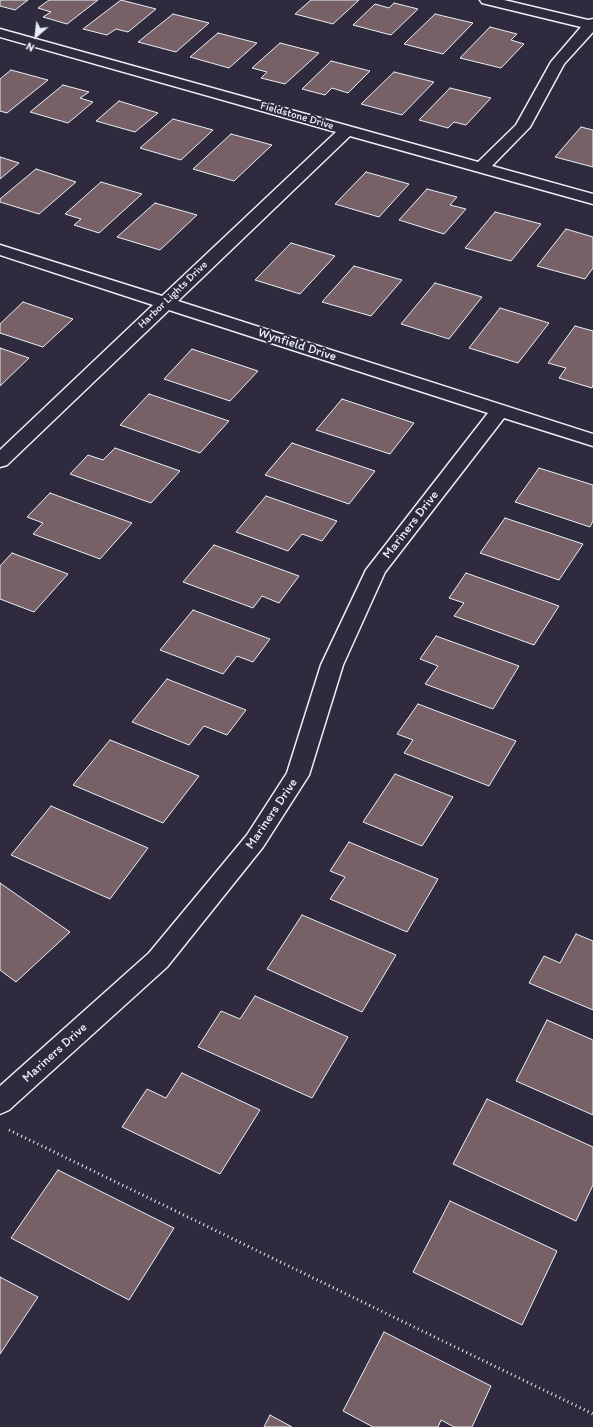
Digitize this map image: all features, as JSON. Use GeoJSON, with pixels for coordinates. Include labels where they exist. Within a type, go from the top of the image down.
{"type":"FeatureCollection","features":[{"type":"Feature","properties":{"kind":"street"},"geometry":{"type":"LineString","coordinates":[[481,168],[522,127],[558,62],[592,25],[487,0]]}},
{"type":"Feature","properties":{"kind":"street","name":"Fieldstone Drive"},"geometry":{"type":"LineString","coordinates":[[0,33],[593,199]]}},
{"type":"Feature","properties":{"kind":"street","name":"Harbor Lights Drive"},"geometry":{"type":"LineString","coordinates":[[0,461],[347,130]]}},
{"type":"Feature","properties":{"kind":"street","name":"Wynfield Drive"},"geometry":{"type":"LineString","coordinates":[[0,250],[593,440]]}},
{"type":"Feature","properties":{"kind":"street","name":"Mariners Drive"},"geometry":{"type":"LineString","coordinates":[[0,1102],[158,960],[255,841],[298,775],[332,665],[376,570],[500,410]]}},
{"type":"Feature","properties":{"kind":"path"},"geometry":{"type":"LineString","coordinates":[[7,1130],[593,1414]]}},
{"type":"Feature","properties":{"kind":"building"},"geometry":{"type":"Polygon","coordinates":[[[0,0],[28,0],[15,10],[0,6],[0,0]]]}},
{"type":"Feature","properties":{"kind":"building"},"geometry":{"type":"Polygon","coordinates":[[[49,0],[98,0],[67,24],[43,17],[51,12],[38,8],[49,0]]]}},
{"type":"Feature","properties":{"kind":"building"},"geometry":{"type":"Polygon","coordinates":[[[121,0],[156,9],[128,32],[116,29],[107,35],[83,29],[121,0]]]}},
{"type":"Feature","properties":{"kind":"building"},"geometry":{"type":"Polygon","coordinates":[[[311,0],[359,0],[333,24],[295,14],[311,0]]]}},
{"type":"Feature","properties":{"kind":"building"},"geometry":{"type":"Polygon","coordinates":[[[394,3],[418,9],[391,35],[353,25],[375,4],[389,8],[394,3]]]}},
{"type":"Feature","properties":{"kind":"building"},"geometry":{"type":"Polygon","coordinates":[[[173,14],[209,23],[176,52],[138,42],[173,14]]]}},
{"type":"Feature","properties":{"kind":"building"},"geometry":{"type":"Polygon","coordinates":[[[435,14],[473,23],[443,54],[404,44],[435,14]]]}},
{"type":"Feature","properties":{"kind":"building"},"geometry":{"type":"Polygon","coordinates":[[[490,27],[517,34],[511,40],[524,44],[501,68],[460,58],[490,27]]]}},
{"type":"Feature","properties":{"kind":"building"},"geometry":{"type":"Polygon","coordinates":[[[218,33],[257,43],[229,68],[190,57],[218,33]]]}},
{"type":"Feature","properties":{"kind":"building"},"geometry":{"type":"Polygon","coordinates":[[[280,43],[319,53],[285,84],[261,78],[267,72],[252,68],[280,43]]]}},
{"type":"Feature","properties":{"kind":"building"},"geometry":{"type":"Polygon","coordinates":[[[331,61],[370,71],[348,93],[332,88],[325,95],[302,89],[331,61]]]}},
{"type":"Feature","properties":{"kind":"building"},"geometry":{"type":"Polygon","coordinates":[[[11,70],[48,80],[7,113],[0,111],[0,79],[11,70]]]}},
{"type":"Feature","properties":{"kind":"building"},"geometry":{"type":"Polygon","coordinates":[[[394,72],[434,82],[402,115],[361,104],[394,72]]]}},
{"type":"Feature","properties":{"kind":"building"},"geometry":{"type":"Polygon","coordinates":[[[63,85],[89,92],[80,98],[93,102],[68,123],[30,112],[63,85]]]}},
{"type":"Feature","properties":{"kind":"building"},"geometry":{"type":"Polygon","coordinates":[[[450,88],[491,98],[466,125],[454,122],[448,128],[419,120],[450,88]]]}},
{"type":"Feature","properties":{"kind":"building"},"geometry":{"type":"Polygon","coordinates":[[[119,101],[158,113],[135,132],[96,121],[119,101]]]}},
{"type":"Feature","properties":{"kind":"building"},"geometry":{"type":"Polygon","coordinates":[[[173,119],[213,130],[181,160],[140,148],[173,119]]]}},
{"type":"Feature","properties":{"kind":"building"},"geometry":{"type":"Polygon","coordinates":[[[581,127],[593,130],[593,167],[555,157],[581,127]]]}},
{"type":"Feature","properties":{"kind":"building"},"geometry":{"type":"Polygon","coordinates":[[[231,134],[272,145],[234,181],[193,169],[231,134]]]}},
{"type":"Feature","properties":{"kind":"building"},"geometry":{"type":"Polygon","coordinates":[[[0,157],[19,163],[0,179],[0,157]]]}},
{"type":"Feature","properties":{"kind":"building"},"geometry":{"type":"Polygon","coordinates":[[[36,169],[76,182],[39,214],[0,202],[0,199],[36,169]]]}},
{"type":"Feature","properties":{"kind":"building"},"geometry":{"type":"Polygon","coordinates":[[[366,172],[409,184],[379,217],[335,204],[366,172]]]}},
{"type":"Feature","properties":{"kind":"building"},"geometry":{"type":"Polygon","coordinates":[[[101,182],[142,194],[99,233],[74,225],[81,219],[65,214],[101,182]]]}},
{"type":"Feature","properties":{"kind":"building"},"geometry":{"type":"Polygon","coordinates":[[[427,189],[457,197],[450,205],[466,209],[444,234],[399,220],[427,189]]]}},
{"type":"Feature","properties":{"kind":"building"},"geometry":{"type":"Polygon","coordinates":[[[155,203],[197,215],[160,250],[117,237],[155,203]]]}},
{"type":"Feature","properties":{"kind":"building"},"geometry":{"type":"Polygon","coordinates":[[[495,212],[541,224],[511,261],[465,248],[495,212]]]}},
{"type":"Feature","properties":{"kind":"building"},"geometry":{"type":"Polygon","coordinates":[[[566,229],[593,237],[593,268],[585,279],[537,266],[566,229]]]}},
{"type":"Feature","properties":{"kind":"building"},"geometry":{"type":"Polygon","coordinates":[[[291,243],[335,256],[300,294],[255,280],[291,243]]]}},
{"type":"Feature","properties":{"kind":"building"},"geometry":{"type":"Polygon","coordinates":[[[354,266],[402,280],[371,316],[322,302],[354,266]]]}},
{"type":"Feature","properties":{"kind":"building"},"geometry":{"type":"Polygon","coordinates":[[[435,283],[482,297],[449,339],[401,324],[435,283]]]}},
{"type":"Feature","properties":{"kind":"building"},"geometry":{"type":"Polygon","coordinates":[[[23,302],[73,319],[43,347],[0,333],[0,324],[23,302]]]}},
{"type":"Feature","properties":{"kind":"building"},"geometry":{"type":"Polygon","coordinates":[[[500,308],[549,323],[518,363],[469,348],[500,308]]]}},
{"type":"Feature","properties":{"kind":"building"},"geometry":{"type":"Polygon","coordinates":[[[575,326],[593,331],[592,388],[559,378],[566,368],[548,363],[575,326]]]}},
{"type":"Feature","properties":{"kind":"building"},"geometry":{"type":"Polygon","coordinates":[[[0,348],[29,358],[0,386],[0,348]]]}},
{"type":"Feature","properties":{"kind":"building"},"geometry":{"type":"Polygon","coordinates":[[[192,349],[258,371],[230,401],[164,379],[192,349]]]}},
{"type":"Feature","properties":{"kind":"building"},"geometry":{"type":"Polygon","coordinates":[[[149,394],[229,421],[200,453],[120,425],[149,394]]]}},
{"type":"Feature","properties":{"kind":"building"},"geometry":{"type":"Polygon","coordinates":[[[342,399],[414,423],[390,454],[316,430],[342,399]]]}},
{"type":"Feature","properties":{"kind":"building"},"geometry":{"type":"Polygon","coordinates":[[[292,443],[375,471],[349,504],[265,475],[292,443]]]}},
{"type":"Feature","properties":{"kind":"building"},"geometry":{"type":"Polygon","coordinates":[[[115,448],[180,471],[151,503],[70,474],[88,455],[103,460],[115,448]]]}},
{"type":"Feature","properties":{"kind":"building"},"geometry":{"type":"Polygon","coordinates":[[[539,468],[593,485],[593,521],[590,527],[515,502],[539,468]]]}},
{"type":"Feature","properties":{"kind":"building"},"geometry":{"type":"Polygon","coordinates":[[[50,493],[132,523],[100,559],[33,534],[43,523],[27,517],[50,493]]]}},
{"type":"Feature","properties":{"kind":"building"},"geometry":{"type":"Polygon","coordinates":[[[266,496],[337,521],[322,541],[302,534],[288,551],[236,532],[266,496]]]}},
{"type":"Feature","properties":{"kind":"building"},"geometry":{"type":"Polygon","coordinates":[[[505,518],[583,544],[559,580],[480,553],[505,518]]]}},
{"type":"Feature","properties":{"kind":"building"},"geometry":{"type":"Polygon","coordinates":[[[214,545],[299,576],[279,603],[262,596],[253,608],[183,582],[214,545]]]}},
{"type":"Feature","properties":{"kind":"building"},"geometry":{"type":"Polygon","coordinates":[[[12,553],[68,574],[34,612],[0,599],[0,566],[12,553]]]}},
{"type":"Feature","properties":{"kind":"building"},"geometry":{"type":"Polygon","coordinates":[[[466,573],[559,606],[534,645],[454,616],[464,603],[449,598],[466,573]]]}},
{"type":"Feature","properties":{"kind":"building"},"geometry":{"type":"Polygon","coordinates":[[[193,610],[270,639],[253,662],[237,656],[223,674],[160,650],[193,610]]]}},
{"type":"Feature","properties":{"kind":"building"},"geometry":{"type":"Polygon","coordinates":[[[436,636],[519,666],[493,709],[425,684],[438,666],[420,659],[436,636]]]}},
{"type":"Feature","properties":{"kind":"building"},"geometry":{"type":"Polygon","coordinates":[[[167,679],[246,710],[227,735],[204,726],[189,745],[132,722],[167,679]]]}},
{"type":"Feature","properties":{"kind":"building"},"geometry":{"type":"Polygon","coordinates":[[[418,704],[516,741],[489,786],[404,753],[413,740],[397,734],[418,704]]]}},
{"type":"Feature","properties":{"kind":"building"},"geometry":{"type":"Polygon","coordinates":[[[110,740],[199,776],[163,823],[73,785],[110,740]]]}},
{"type":"Feature","properties":{"kind":"building"},"geometry":{"type":"Polygon","coordinates":[[[395,774],[453,797],[422,846],[363,822],[395,774]]]}},
{"type":"Feature","properties":{"kind":"building"},"geometry":{"type":"Polygon","coordinates":[[[51,806],[148,848],[110,899],[11,855],[51,806]]]}},
{"type":"Feature","properties":{"kind":"building"},"geometry":{"type":"Polygon","coordinates":[[[349,842],[438,879],[407,932],[330,899],[345,877],[330,871],[349,842]]]}},
{"type":"Feature","properties":{"kind":"building"},"geometry":{"type":"Polygon","coordinates":[[[0,883],[70,932],[16,982],[0,970],[0,883]]]}},
{"type":"Feature","properties":{"kind":"building"},"geometry":{"type":"Polygon","coordinates":[[[302,915],[396,955],[362,1012],[267,969],[302,915]]]}},
{"type":"Feature","properties":{"kind":"building"},"geometry":{"type":"Polygon","coordinates":[[[576,934],[593,941],[593,1010],[529,983],[544,956],[560,963],[576,934]]]}},
{"type":"Feature","properties":{"kind":"building"},"geometry":{"type":"Polygon","coordinates":[[[255,996],[348,1037],[312,1098],[198,1047],[221,1011],[240,1019],[255,996]]]}},
{"type":"Feature","properties":{"kind":"building"},"geometry":{"type":"Polygon","coordinates":[[[547,1020],[593,1040],[593,1115],[516,1081],[547,1020]]]}},
{"type":"Feature","properties":{"kind":"building"},"geometry":{"type":"Polygon","coordinates":[[[182,1073],[260,1110],[220,1174],[122,1127],[147,1089],[166,1098],[182,1073]]]}},
{"type":"Feature","properties":{"kind":"building"},"geometry":{"type":"Polygon","coordinates":[[[487,1099],[593,1147],[593,1185],[576,1221],[453,1164],[487,1099]]]}},
{"type":"Feature","properties":{"kind":"building"},"geometry":{"type":"Polygon","coordinates":[[[58,1170],[174,1228],[129,1300],[11,1238],[58,1170]]]}},
{"type":"Feature","properties":{"kind":"building"},"geometry":{"type":"Polygon","coordinates":[[[450,1201],[557,1251],[522,1325],[413,1272],[450,1201]]]}},
{"type":"Feature","properties":{"kind":"building"},"geometry":{"type":"Polygon","coordinates":[[[0,1277],[38,1297],[0,1354],[0,1277]]]}},
{"type":"Feature","properties":{"kind":"building"},"geometry":{"type":"Polygon","coordinates":[[[384,1332],[491,1386],[472,1427],[454,1427],[441,1420],[438,1427],[373,1427],[343,1411],[384,1332]]]}},
{"type":"Feature","properties":{"kind":"building"},"geometry":{"type":"Polygon","coordinates":[[[270,1415],[292,1427],[264,1427],[270,1415]]]}}]}
